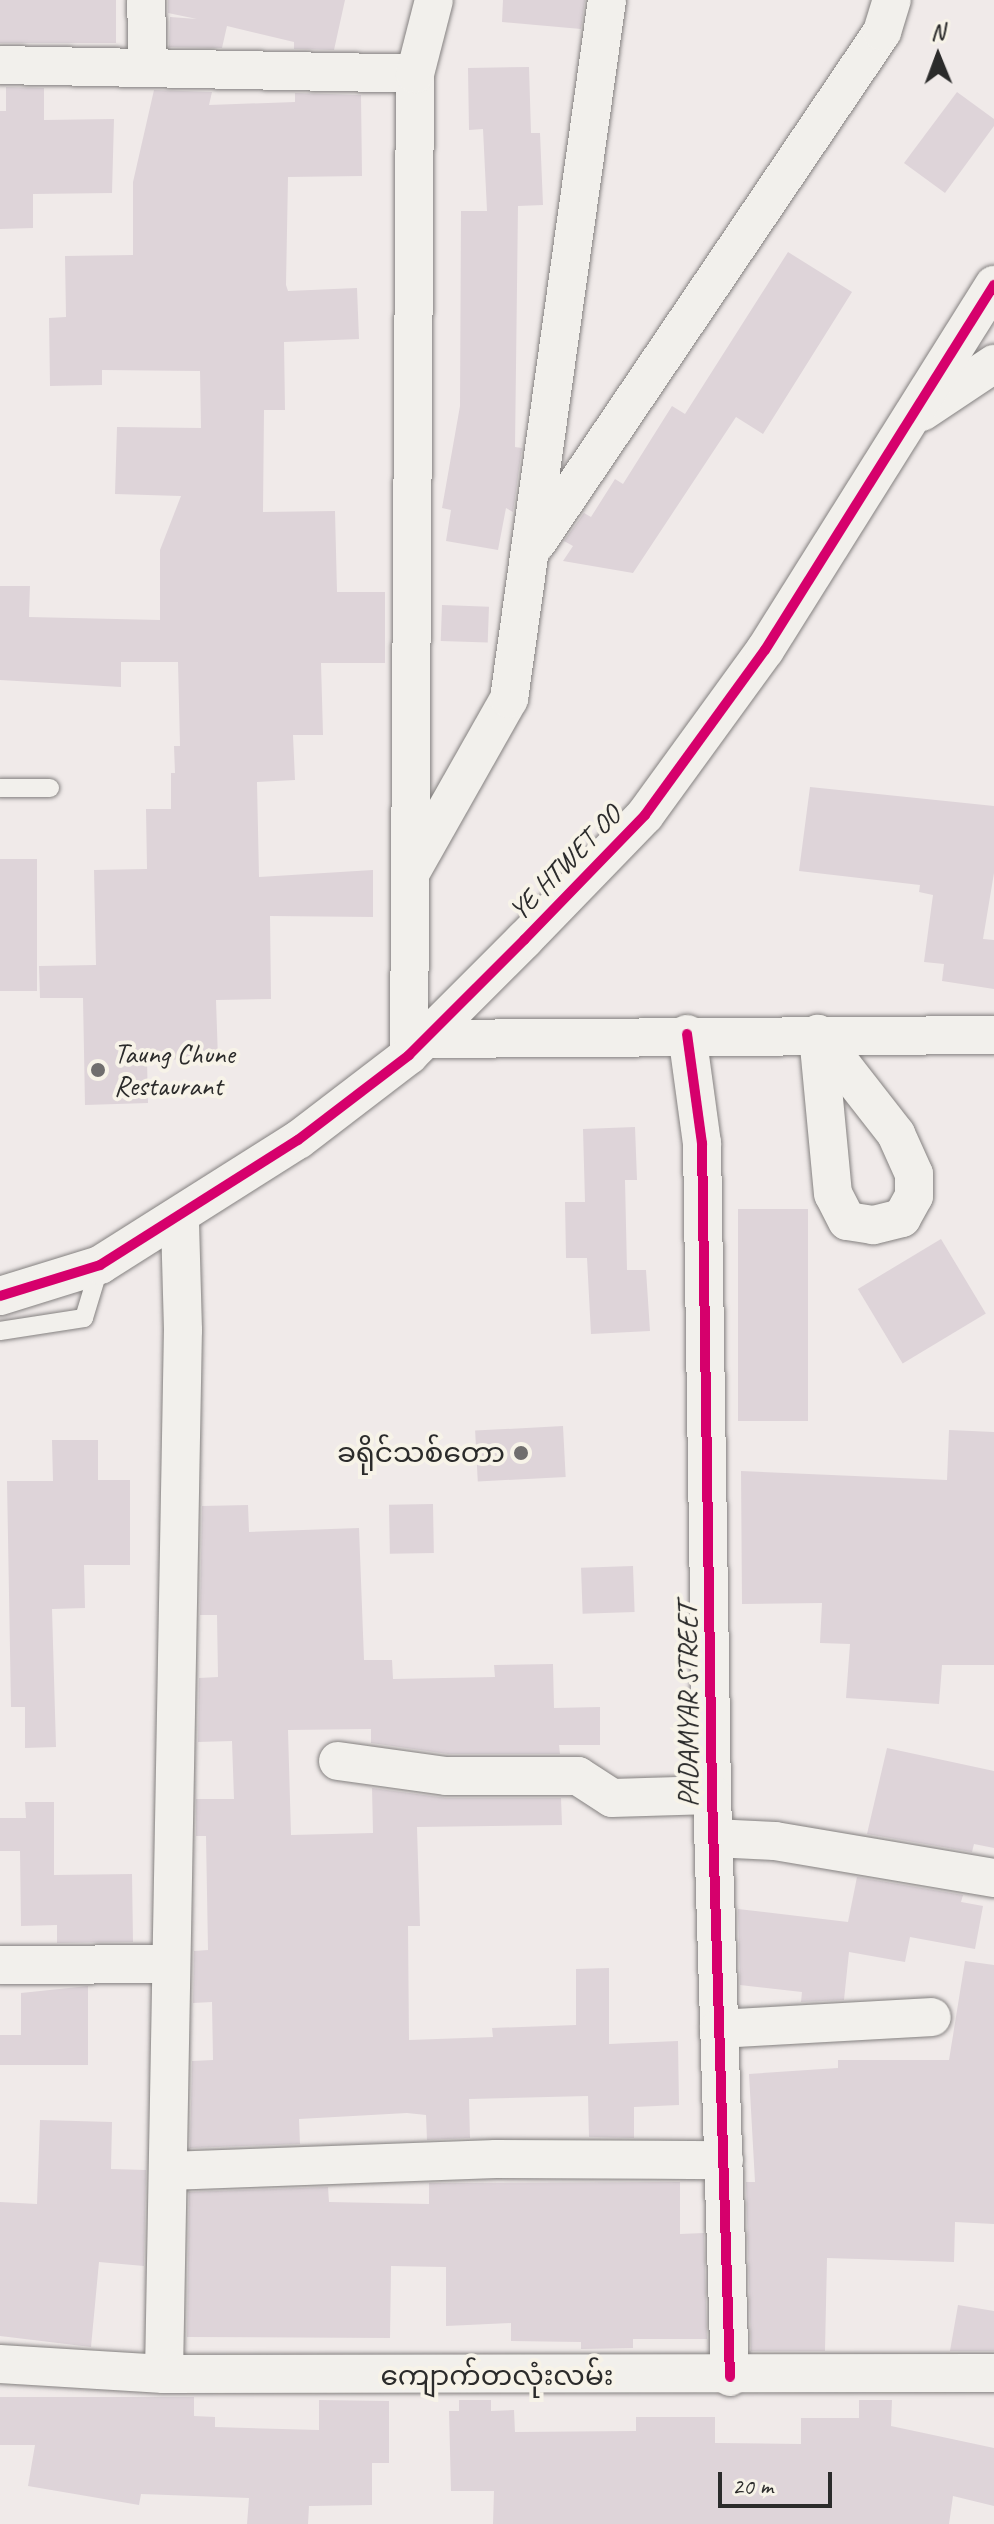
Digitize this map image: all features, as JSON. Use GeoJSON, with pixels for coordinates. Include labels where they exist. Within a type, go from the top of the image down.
{"type":"FeatureCollection","features":[{"type":"Feature","properties":{"kind":"street"},"geometry":{"type":"LineString","coordinates":[[146,0],[148,67]]}},
{"type":"Feature","properties":{"kind":"street"},"geometry":{"type":"LineString","coordinates":[[434,0],[415,74],[410,874],[417,1047],[687,1034],[994,1035]]}},
{"type":"Feature","properties":{"kind":"street"},"geometry":{"type":"LineString","coordinates":[[410,874],[509,699],[607,0]]}},
{"type":"Feature","properties":{"kind":"street"},"geometry":{"type":"LineString","coordinates":[[532,550],[882,32],[892,0]]}},
{"type":"Feature","properties":{"kind":"street"},"geometry":{"type":"LineString","coordinates":[[0,65],[415,74]]}},
{"type":"Feature","properties":{"kind":"street","name":"YE HTWET OO"},"geometry":{"type":"LineString","coordinates":[[0,1296],[100,1265],[180,1220],[417,1047],[645,815],[765,650],[994,285]]}},
{"type":"Feature","properties":{"kind":"street"},"geometry":{"type":"LineString","coordinates":[[910,420],[994,364]]}},
{"type":"Feature","properties":{"kind":"street","name":"PADAMYAR STREET"},"geometry":{"type":"LineString","coordinates":[[687,1034],[703,1189],[712,1795],[730,2377]]}},
{"type":"Feature","properties":{"kind":"street"},"geometry":{"type":"LineString","coordinates":[[164,2374],[169,1964],[183,1346],[180,1220]]}},
{"type":"Feature","properties":{"kind":"street"},"geometry":{"type":"LineString","coordinates":[[338,1761],[446,1776],[578,1776],[612,1798],[712,1795]]}},
{"type":"Feature","properties":{"kind":"street"},"geometry":{"type":"LineString","coordinates":[[713,1838],[775,1841],[994,1878]]}},
{"type":"Feature","properties":{"kind":"street"},"geometry":{"type":"LineString","coordinates":[[0,1965],[169,1964]]}},
{"type":"Feature","properties":{"kind":"street"},"geometry":{"type":"LineString","coordinates":[[719,2029],[932,2017]]}},
{"type":"Feature","properties":{"kind":"street"},"geometry":{"type":"LineString","coordinates":[[168,2171],[496,2159],[724,2160]]}},
{"type":"Feature","properties":{"kind":"street","name":"ကျောက်တလုံးလမ်း"},"geometry":{"type":"LineString","coordinates":[[0,2364],[164,2374],[730,2377],[994,2373]]}},
{"type":"Feature","properties":{"kind":"lane"},"geometry":{"type":"LineString","coordinates":[[0,788],[50,788]]}},
{"type":"Feature","properties":{"kind":"lane"},"geometry":{"type":"LineString","coordinates":[[0,1331],[84,1318],[100,1265]]}},
{"type":"Feature","properties":{"kind":"building"},"geometry":{"type":"Polygon","coordinates":[[[0,0],[116,0],[116,43],[0,43],[0,0]]]}},
{"type":"Feature","properties":{"kind":"building"},"geometry":{"type":"Polygon","coordinates":[[[168,0],[345,0],[334,50],[294,49],[294,42],[227,26],[222,48],[169,47],[170,17],[197,19],[168,13],[168,0]]]}},
{"type":"Feature","properties":{"kind":"building"},"geometry":{"type":"Polygon","coordinates":[[[503,0],[585,0],[581,29],[502,22],[503,0]]]}},
{"type":"Feature","properties":{"kind":"building"},"geometry":{"type":"Polygon","coordinates":[[[529,67],[531,133],[540,133],[543,205],[518,206],[515,447],[522,448],[513,512],[506,508],[498,550],[446,541],[451,510],[442,508],[460,406],[461,211],[487,211],[483,129],[469,130],[468,68],[529,67]]]}},
{"type":"Feature","properties":{"kind":"building"},"geometry":{"type":"Polygon","coordinates":[[[6,87],[44,88],[44,120],[114,119],[112,193],[33,194],[33,228],[0,229],[0,111],[6,111],[6,87]]]}},
{"type":"Feature","properties":{"kind":"building"},"geometry":{"type":"Polygon","coordinates":[[[154,90],[212,92],[209,105],[295,102],[295,93],[361,95],[362,176],[288,177],[286,285],[288,291],[357,288],[359,339],[284,342],[285,410],[264,410],[263,512],[335,511],[337,592],[385,592],[385,663],[321,663],[323,735],[293,735],[295,780],[257,782],[259,877],[373,870],[373,917],[270,916],[271,999],[216,1000],[218,1059],[147,1060],[148,1103],[85,1105],[83,998],[40,998],[39,966],[96,965],[94,870],[147,869],[146,809],[171,809],[174,746],[180,746],[178,662],[121,662],[121,687],[0,680],[0,586],[30,586],[29,617],[160,620],[160,550],[181,496],[115,494],[117,427],[201,428],[200,371],[102,370],[102,385],[50,386],[49,318],[66,317],[65,256],[133,255],[133,182],[154,90]]]}},
{"type":"Feature","properties":{"kind":"building"},"geometry":{"type":"Polygon","coordinates":[[[957,92],[994,119],[994,126],[945,193],[904,163],[957,92]]]}},
{"type":"Feature","properties":{"kind":"building"},"geometry":{"type":"Polygon","coordinates":[[[788,252],[852,292],[763,434],[736,417],[633,573],[563,561],[573,546],[564,541],[584,513],[591,517],[615,479],[623,484],[672,406],[685,414],[788,252]]]}},
{"type":"Feature","properties":{"kind":"building"},"geometry":{"type":"Polygon","coordinates":[[[442,605],[489,607],[488,643],[441,641],[442,605]]]}},
{"type":"Feature","properties":{"kind":"building"},"geometry":{"type":"Polygon","coordinates":[[[810,787],[994,806],[994,873],[983,939],[994,940],[994,989],[942,981],[944,964],[924,962],[933,895],[919,892],[920,885],[799,871],[810,787]]]}},
{"type":"Feature","properties":{"kind":"building"},"geometry":{"type":"Polygon","coordinates":[[[0,859],[37,859],[37,991],[0,991],[0,859]]]}},
{"type":"Feature","properties":{"kind":"building"},"geometry":{"type":"Polygon","coordinates":[[[635,1127],[637,1180],[625,1180],[627,1270],[646,1270],[650,1331],[591,1334],[587,1258],[566,1258],[565,1202],[585,1202],[583,1129],[635,1127]]]}},
{"type":"Feature","properties":{"kind":"building"},"geometry":{"type":"Polygon","coordinates":[[[738,1209],[808,1209],[808,1421],[738,1421],[738,1209]]]}},
{"type":"Feature","properties":{"kind":"building"},"geometry":{"type":"Polygon","coordinates":[[[941,1239],[986,1314],[903,1364],[858,1289],[941,1239]]]}},
{"type":"Feature","properties":{"kind":"building","name":"ခရိုင်သစ်တော"},"geometry":{"type":"Polygon","coordinates":[[[563,1426],[566,1477],[478,1482],[475,1431],[563,1426]]]}},
{"type":"Feature","properties":{"kind":"building"},"geometry":{"type":"Polygon","coordinates":[[[949,1430],[994,1432],[994,1665],[942,1665],[939,1704],[846,1698],[850,1644],[820,1643],[822,1603],[742,1604],[741,1471],[947,1480],[949,1430]]]}},
{"type":"Feature","properties":{"kind":"building"},"geometry":{"type":"Polygon","coordinates":[[[52,1440],[98,1440],[98,1480],[130,1480],[130,1565],[84,1565],[85,1608],[52,1609],[56,1747],[25,1748],[25,1707],[11,1707],[7,1481],[53,1481],[52,1440]]]}},
{"type":"Feature","properties":{"kind":"building"},"geometry":{"type":"Polygon","coordinates":[[[433,1504],[434,1553],[390,1554],[389,1505],[433,1504]]]}},
{"type":"Feature","properties":{"kind":"building"},"geometry":{"type":"Polygon","coordinates":[[[248,1505],[249,1532],[359,1528],[364,1660],[392,1660],[393,1679],[495,1677],[494,1665],[553,1664],[554,1708],[600,1707],[600,1745],[559,1745],[560,1754],[448,1754],[371,1743],[371,1729],[288,1730],[291,1835],[373,1833],[372,1788],[446,1798],[561,1798],[562,1825],[417,1827],[420,1926],[408,1926],[409,2040],[493,2037],[492,2028],[576,2025],[576,1969],[609,1968],[609,2044],[678,2041],[679,2105],[634,2107],[634,2138],[589,2137],[588,2096],[469,2099],[470,2138],[427,2140],[426,2115],[407,2113],[299,2119],[300,2144],[190,2148],[192,2061],[213,2060],[212,2002],[193,2003],[194,1951],[208,1950],[206,1836],[196,1836],[196,1799],[234,1799],[232,1741],[198,1742],[199,1678],[218,1677],[217,1615],[200,1615],[202,1506],[248,1505]]]}},
{"type":"Feature","properties":{"kind":"building"},"geometry":{"type":"Polygon","coordinates":[[[633,1566],[635,1612],[583,1614],[581,1568],[633,1566]]]}},
{"type":"Feature","properties":{"kind":"building"},"geometry":{"type":"Polygon","coordinates":[[[887,1748],[994,1771],[994,1848],[974,1844],[972,1852],[867,1834],[887,1748]]]}},
{"type":"Feature","properties":{"kind":"building"},"geometry":{"type":"Polygon","coordinates":[[[25,1802],[54,1802],[54,1875],[132,1874],[133,1942],[57,1943],[57,1925],[21,1926],[20,1851],[0,1851],[0,1818],[26,1818],[25,1802]]]}},
{"type":"Feature","properties":{"kind":"building"},"geometry":{"type":"Polygon","coordinates":[[[857,1877],[963,1895],[961,1902],[983,1906],[975,1949],[910,1937],[905,1962],[849,1952],[844,2000],[801,2002],[802,1992],[740,1985],[738,1909],[848,1922],[857,1877]]]}},
{"type":"Feature","properties":{"kind":"building"},"geometry":{"type":"Polygon","coordinates":[[[965,1961],[994,1965],[994,2224],[955,2222],[954,2262],[827,2258],[825,2351],[751,2351],[746,2182],[755,2182],[749,2074],[838,2068],[838,2060],[949,2060],[965,1961]]]}},
{"type":"Feature","properties":{"kind":"building"},"geometry":{"type":"Polygon","coordinates":[[[88,1986],[88,2065],[0,2065],[0,2035],[21,2035],[21,1993],[88,1986]]]}},
{"type":"Feature","properties":{"kind":"building"},"geometry":{"type":"Polygon","coordinates":[[[40,2120],[112,2122],[111,2169],[146,2170],[144,2266],[99,2262],[91,2347],[0,2336],[0,2202],[37,2204],[40,2120]]]}},
{"type":"Feature","properties":{"kind":"building"},"geometry":{"type":"Polygon","coordinates":[[[680,2182],[680,2234],[704,2233],[707,2339],[633,2339],[633,2348],[581,2349],[581,2342],[511,2341],[511,2323],[446,2326],[446,2267],[391,2266],[390,2338],[187,2337],[189,2192],[328,2187],[329,2202],[429,2204],[429,2183],[680,2182]]]}},
{"type":"Feature","properties":{"kind":"building"},"geometry":{"type":"Polygon","coordinates":[[[958,2305],[994,2311],[994,2351],[950,2351],[958,2305]]]}},
{"type":"Feature","properties":{"kind":"building"},"geometry":{"type":"Polygon","coordinates":[[[0,2397],[194,2397],[194,2416],[215,2417],[215,2427],[319,2430],[319,2400],[389,2401],[389,2463],[372,2463],[372,2505],[309,2506],[308,2524],[247,2524],[249,2498],[141,2494],[139,2505],[28,2486],[35,2445],[0,2445],[0,2397]]]}},
{"type":"Feature","properties":{"kind":"building"},"geometry":{"type":"Polygon","coordinates":[[[459,2400],[491,2400],[491,2411],[514,2410],[515,2432],[636,2431],[636,2417],[715,2417],[715,2443],[801,2444],[801,2418],[859,2418],[859,2400],[892,2400],[891,2426],[994,2448],[994,2506],[953,2496],[949,2524],[493,2524],[494,2491],[451,2491],[449,2411],[459,2411],[459,2400]]]}},
{"type":"Feature","properties":{"kind":"cycle path"},"geometry":{"type":"LineString","coordinates":[[0,1296],[100,1265],[298,1140],[409,1055],[524,940],[645,815],[765,650],[994,285]]}},
{"type":"Feature","properties":{"kind":"cycle path"},"geometry":{"type":"LineString","coordinates":[[687,1034],[702,1143],[712,1795],[730,2377]]}},
{"type":"Feature","properties":{"kind":"place","name":"Taung Chune Restaurant"},"geometry":{"type":"Point","coordinates":[98,1070]}},
{"type":"Feature","properties":{"kind":"place","name":"ခရိုင်သစ်တော"},"geometry":{"type":"Point","coordinates":[521,1453]}}]}
